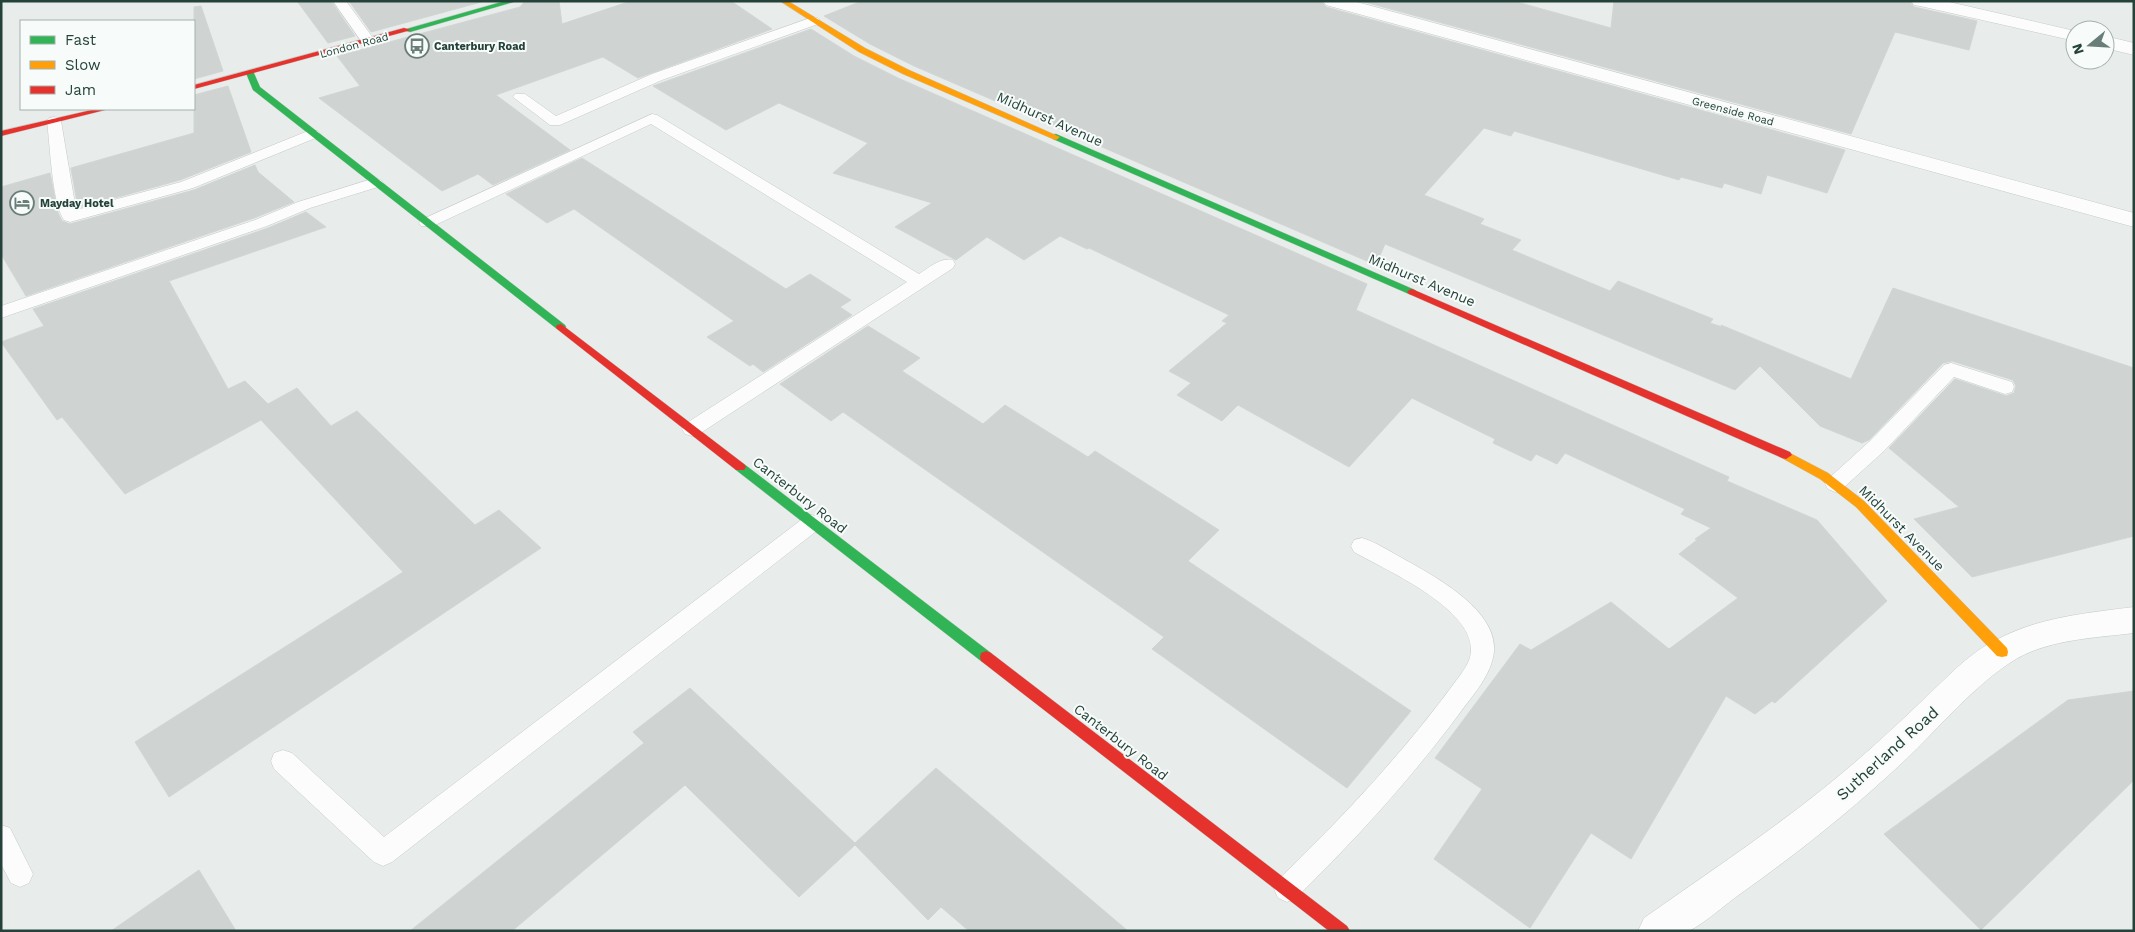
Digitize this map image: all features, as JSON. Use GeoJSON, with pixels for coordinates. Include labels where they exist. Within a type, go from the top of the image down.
{"type":"FeatureCollection","features":[{"type":"Feature","properties":{"kind":"street","name":"London Road"},"geometry":{"type":"LineString","coordinates":[[195,87],[369,42],[514,1]]}},
{"type":"Feature","properties":{"kind":"street","name":"Midhurst Avenue"},"geometry":{"type":"LineString","coordinates":[[782,1],[813,21],[906,72],[1787,456],[1824,476],[1860,504],[2002,652]]}},
{"type":"Feature","properties":{"kind":"street","name":"Greenside Road"},"geometry":{"type":"LineString","coordinates":[[1332,1],[2134,220]]}},
{"type":"Feature","properties":{"kind":"street"},"geometry":{"type":"LineString","coordinates":[[1920,1],[2065,34]]}},
{"type":"Feature","properties":{"kind":"street"},"geometry":{"type":"LineString","coordinates":[[2115,44],[2134,48]]}},
{"type":"Feature","properties":{"kind":"street","name":"Canterbury Road"},"geometry":{"type":"LineString","coordinates":[[250,73],[256,88],[375,183],[812,524],[1342,931]]}},
{"type":"Feature","properties":{"kind":"street"},"geometry":{"type":"LineString","coordinates":[[1,134],[101,110]]}},
{"type":"Feature","properties":{"kind":"street","name":"Sutherland Road"},"geometry":{"type":"LineString","coordinates":[[1657,931],[1746,868],[1830,804],[1889,754],[1977,670],[2002,652],[2018,643],[2056,632],[2134,620]]}},
{"type":"Feature","properties":{"kind":"lane"},"geometry":{"type":"LineString","coordinates":[[339,1],[369,42]]}},
{"type":"Feature","properties":{"kind":"lane"},"geometry":{"type":"LineString","coordinates":[[520,97],[555,122],[657,77],[813,21]]}},
{"type":"Feature","properties":{"kind":"lane"},"geometry":{"type":"LineString","coordinates":[[427,223],[652,118],[919,282]]}},
{"type":"Feature","properties":{"kind":"lane"},"geometry":{"type":"LineString","coordinates":[[54,121],[65,200],[70,217],[187,185],[313,134]]}},
{"type":"Feature","properties":{"kind":"lane"},"geometry":{"type":"LineString","coordinates":[[1,312],[261,223],[304,205],[375,183]]}},
{"type":"Feature","properties":{"kind":"lane"},"geometry":{"type":"LineString","coordinates":[[692,429],[947,264]]}},
{"type":"Feature","properties":{"kind":"lane"},"geometry":{"type":"LineString","coordinates":[[1835,484],[1877,446],[1951,369],[2005,387]]}},
{"type":"Feature","properties":{"kind":"lane"},"geometry":{"type":"LineString","coordinates":[[283,761],[383,853],[812,524]]}},
{"type":"Feature","properties":{"kind":"lane"},"geometry":{"type":"LineString","coordinates":[[1288,889],[1332,845],[1422,746],[1475,673],[1483,653],[1475,626],[1467,614],[1449,597],[1362,546]]}},
{"type":"Feature","properties":{"kind":"lane"},"geometry":{"type":"LineString","coordinates":[[1,837],[20,874]]}},
{"type":"Feature","properties":{"kind":"building"},"geometry":{"type":"Polygon","coordinates":[[[297,1],[331,1],[355,36],[328,43],[297,1]]]}},
{"type":"Feature","properties":{"kind":"building"},"geometry":{"type":"Polygon","coordinates":[[[349,1],[485,1],[371,32],[349,1]]]}},
{"type":"Feature","properties":{"kind":"building"},"geometry":{"type":"Polygon","coordinates":[[[525,1],[559,1],[562,24],[631,1],[731,1],[772,29],[638,78],[603,57],[496,95],[570,150],[493,185],[478,174],[442,191],[319,98],[360,86],[337,56],[520,7],[525,1]]]}},
{"type":"Feature","properties":{"kind":"building"},"geometry":{"type":"Polygon","coordinates":[[[862,1],[1321,1],[1326,7],[1845,150],[1827,193],[1767,175],[1761,194],[1724,183],[1722,188],[1681,177],[1679,180],[1514,131],[1511,136],[1484,128],[1424,195],[1484,219],[1480,224],[1521,240],[1512,250],[1610,291],[1618,281],[1713,319],[1710,323],[1722,327],[1721,325],[1851,379],[1893,288],[2134,368],[2134,536],[1972,577],[1914,519],[1959,507],[1889,448],[1955,379],[2006,396],[2014,393],[2016,386],[2013,380],[1952,361],[1943,363],[1869,440],[1862,443],[1820,426],[1760,366],[1735,390],[1385,244],[1376,265],[914,66],[870,44],[824,16],[862,1]]]}},
{"type":"Feature","properties":{"kind":"building"},"geometry":{"type":"Polygon","coordinates":[[[1361,1],[1513,1],[1611,28],[1614,1],[1909,1],[1914,7],[1977,21],[1969,50],[1895,32],[1851,134],[1361,1]]]}},
{"type":"Feature","properties":{"kind":"building"},"geometry":{"type":"Polygon","coordinates":[[[201,6],[223,71],[195,79],[195,20],[194,7],[201,6]]]}},
{"type":"Feature","properties":{"kind":"building"},"geometry":{"type":"Polygon","coordinates":[[[811,29],[854,56],[898,78],[1367,284],[1356,310],[1729,477],[1727,481],[1817,520],[1887,601],[1775,703],[1772,701],[1755,714],[1726,696],[1631,859],[1591,833],[1530,928],[1434,859],[1482,789],[1435,758],[1520,644],[1531,650],[1611,602],[1669,649],[1738,598],[1679,554],[1697,540],[1695,539],[1711,528],[1681,514],[1685,509],[1565,453],[1557,464],[1536,454],[1531,461],[1493,443],[1495,439],[1412,398],[1349,467],[1238,405],[1222,421],[1177,395],[1191,383],[1169,371],[1227,323],[1222,321],[1229,315],[1060,236],[1024,260],[987,237],[956,260],[895,227],[932,203],[833,173],[868,143],[779,103],[726,130],[653,86],[811,29]]]}},
{"type":"Feature","properties":{"kind":"building"},"geometry":{"type":"Polygon","coordinates":[[[228,86],[251,152],[180,180],[78,208],[71,168],[194,133],[195,95],[228,86]]]}},
{"type":"Feature","properties":{"kind":"building"},"geometry":{"type":"Polygon","coordinates":[[[582,158],[786,289],[810,274],[851,300],[840,307],[852,315],[763,372],[753,364],[750,366],[707,337],[734,321],[574,209],[547,223],[506,194],[582,158]]]}},
{"type":"Feature","properties":{"kind":"building"},"geometry":{"type":"Polygon","coordinates":[[[255,165],[258,172],[294,202],[254,218],[26,296],[1,254],[1,187],[50,173],[58,213],[62,221],[70,224],[194,190],[255,165]]]}},
{"type":"Feature","properties":{"kind":"building"},"geometry":{"type":"Polygon","coordinates":[[[306,212],[326,227],[169,281],[228,389],[245,381],[268,404],[297,388],[331,426],[357,411],[475,525],[499,510],[541,548],[169,797],[135,742],[403,572],[261,420],[125,494],[62,417],[57,420],[1,342],[44,326],[33,309],[268,228],[306,212]]]}},
{"type":"Feature","properties":{"kind":"building"},"geometry":{"type":"Polygon","coordinates":[[[868,326],[920,358],[902,371],[983,424],[1005,405],[1088,457],[1095,451],[1219,530],[1188,561],[1411,711],[1347,788],[1152,649],[1164,637],[843,412],[831,421],[780,384],[868,326]]]}},
{"type":"Feature","properties":{"kind":"building"},"geometry":{"type":"Polygon","coordinates":[[[690,688],[855,843],[936,768],[1128,931],[969,931],[941,907],[928,920],[855,845],[799,897],[685,785],[512,931],[410,931],[644,743],[633,732],[690,688]]]}},
{"type":"Feature","properties":{"kind":"building"},"geometry":{"type":"Polygon","coordinates":[[[2134,691],[2134,780],[1981,930],[1884,834],[2068,700],[2134,691]]]}},
{"type":"Feature","properties":{"kind":"building"},"geometry":{"type":"Polygon","coordinates":[[[199,870],[236,931],[111,931],[199,870]]]}},
{"type":"Feature","properties":{"kind":"traffic: fast"},"geometry":{"type":"LineString","coordinates":[[407,30],[514,1]]}},
{"type":"Feature","properties":{"kind":"traffic: fast"},"geometry":{"type":"LineString","coordinates":[[250,73],[256,88],[561,327]]}},
{"type":"Feature","properties":{"kind":"traffic: fast"},"geometry":{"type":"LineString","coordinates":[[1056,137],[1412,292]]}},
{"type":"Feature","properties":{"kind":"traffic: fast"},"geometry":{"type":"LineString","coordinates":[[740,467],[986,657]]}},
{"type":"Feature","properties":{"kind":"traffic: slow"},"geometry":{"type":"LineString","coordinates":[[783,1],[862,50],[906,72],[1056,137]]}},
{"type":"Feature","properties":{"kind":"traffic: slow"},"geometry":{"type":"LineString","coordinates":[[1786,455],[1824,476],[1860,504],[2002,652]]}},
{"type":"Feature","properties":{"kind":"traffic: jam"},"geometry":{"type":"LineString","coordinates":[[195,87],[407,30]]}},
{"type":"Feature","properties":{"kind":"traffic: jam"},"geometry":{"type":"LineString","coordinates":[[1,134],[101,110]]}},
{"type":"Feature","properties":{"kind":"traffic: jam"},"geometry":{"type":"LineString","coordinates":[[1412,292],[1786,455]]}},
{"type":"Feature","properties":{"kind":"traffic: jam"},"geometry":{"type":"LineString","coordinates":[[561,327],[740,467]]}},
{"type":"Feature","properties":{"kind":"traffic: jam"},"geometry":{"type":"LineString","coordinates":[[986,657],[1342,931]]}},
{"type":"Feature","properties":{"kind":"place","name":"Canterbury Road"},"geometry":{"type":"Point","coordinates":[417,46]}},
{"type":"Feature","properties":{"kind":"place","name":"Mayday Hotel"},"geometry":{"type":"Point","coordinates":[22,203]}}]}
